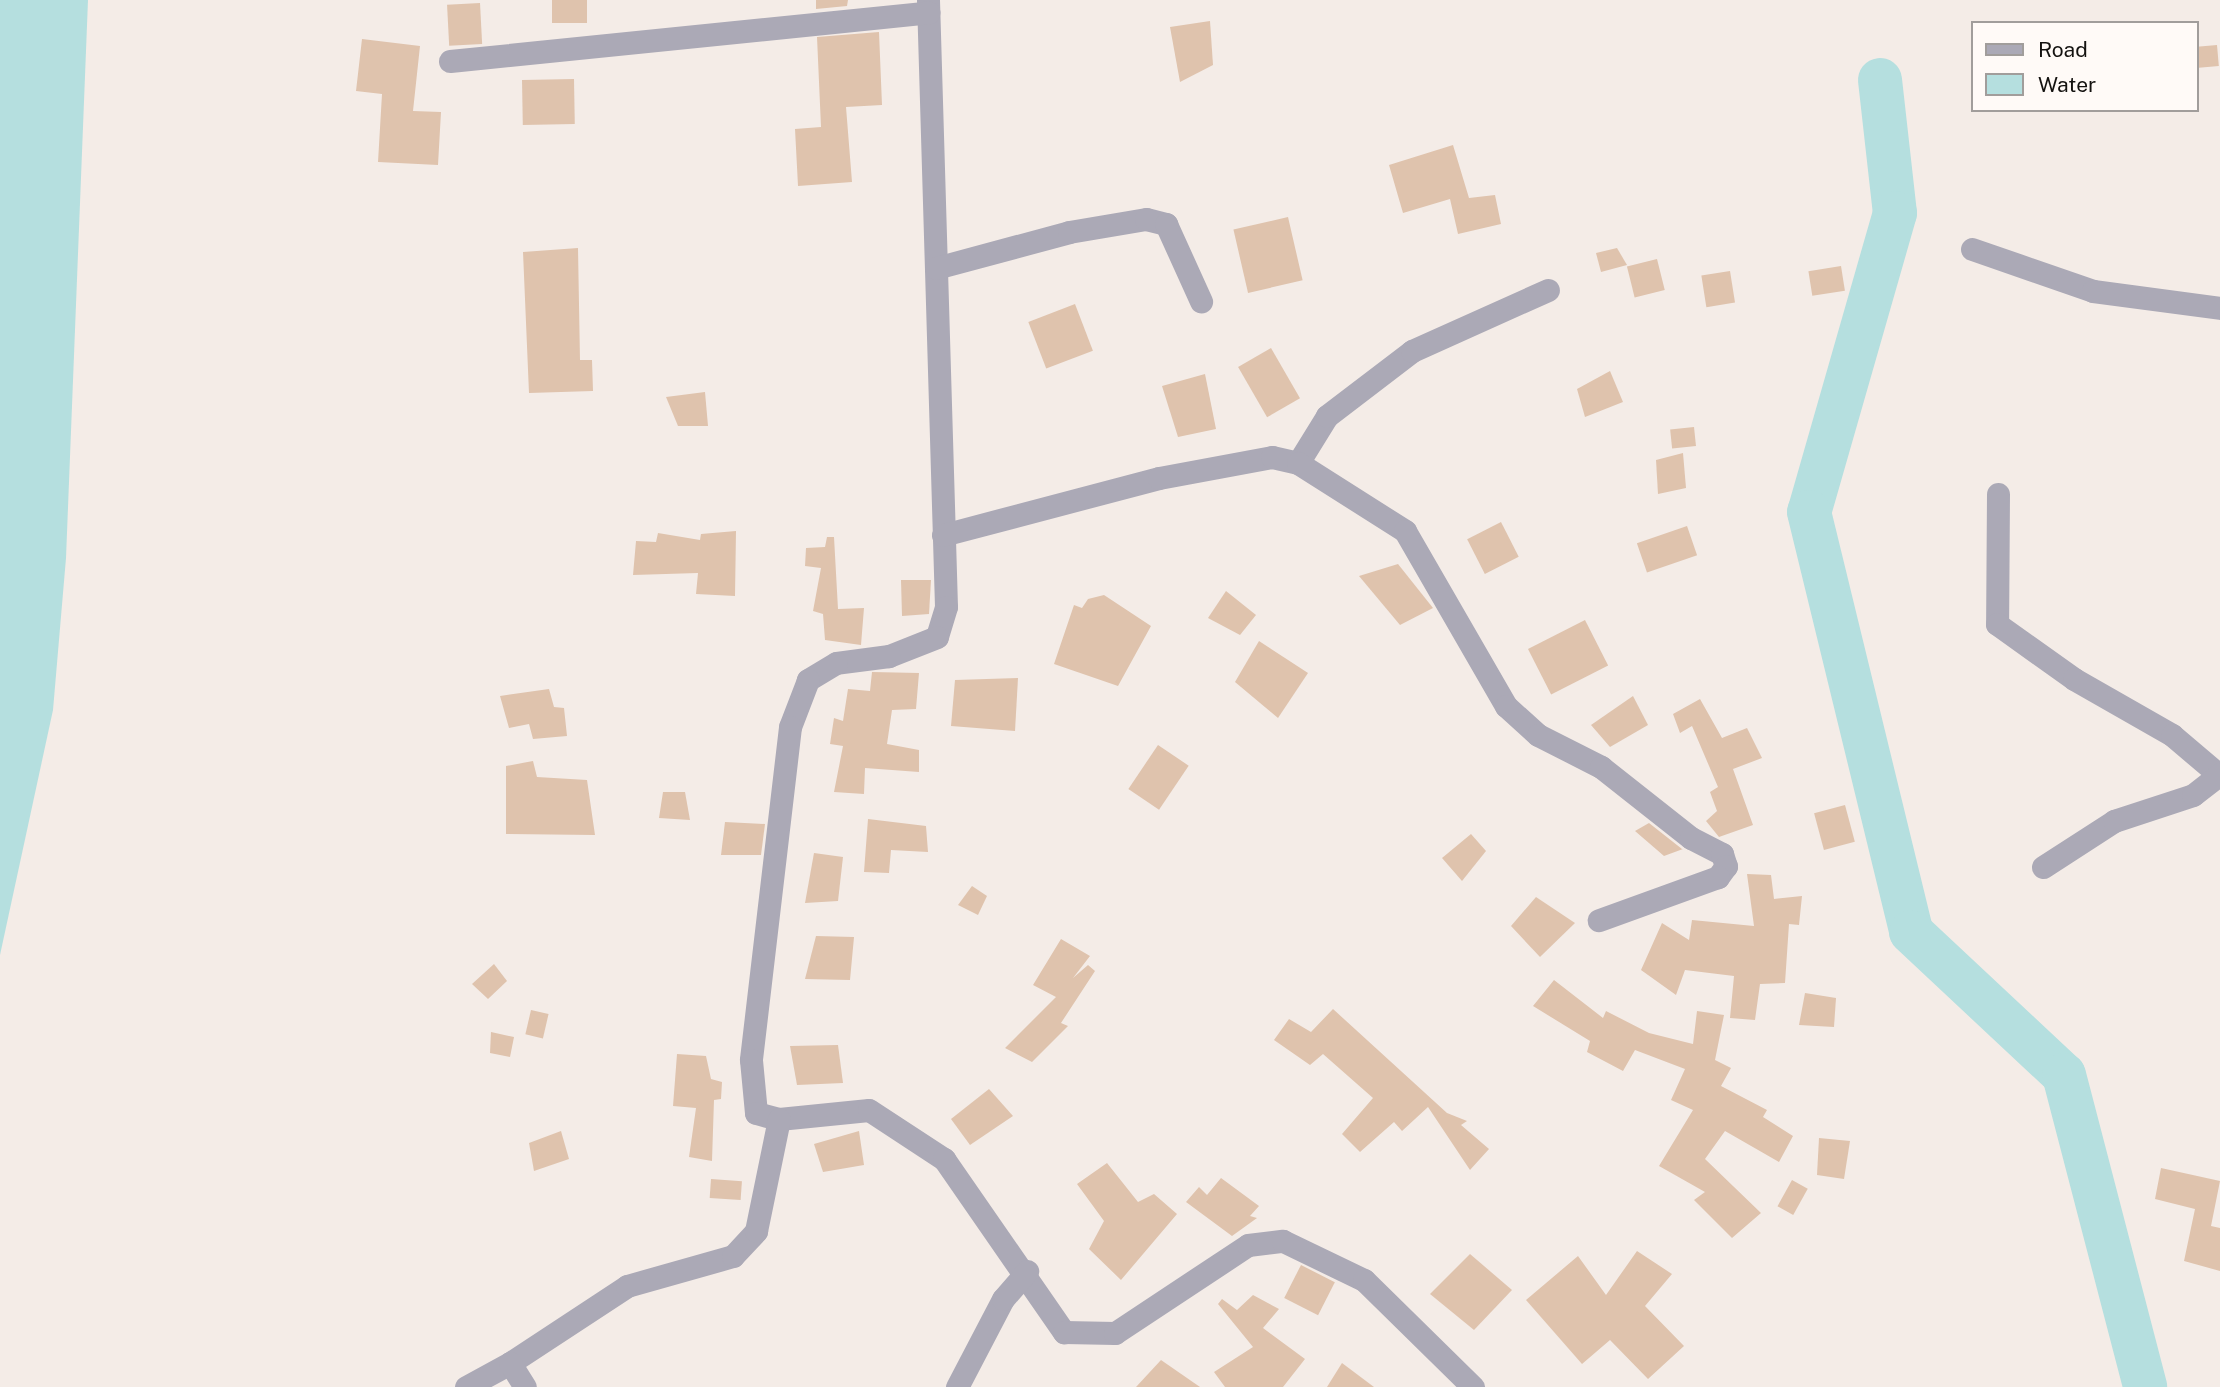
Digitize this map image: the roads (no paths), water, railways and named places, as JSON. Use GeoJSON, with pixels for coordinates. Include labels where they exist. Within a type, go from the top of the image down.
{"type":"FeatureCollection","features":[{"type":"Feature","properties":{"kind":"street"},"geometry":{"type":"LineString","coordinates":[[450,61],[929,6],[946,607],[937,637],[889,656],[827,669],[808,680],[790,727],[751,1060],[756,1113],[779,1119],[869,1110],[944,1159],[1027,1271],[1064,1332],[1092,1338],[1132,1323],[1248,1245],[1283,1241],[1364,1280],[1473,1387]]}},
{"type":"Feature","properties":{"kind":"street"},"geometry":{"type":"LineString","coordinates":[[936,268],[1069,232],[1146,219],[1166,224],[1201,301]]}},
{"type":"Feature","properties":{"kind":"street"},"geometry":{"type":"LineString","coordinates":[[1972,249],[2093,291],[2220,308]]}},
{"type":"Feature","properties":{"kind":"street"},"geometry":{"type":"LineString","coordinates":[[1298,463],[1327,416],[1412,351],[1548,290]]}},
{"type":"Feature","properties":{"kind":"street"},"geometry":{"type":"LineString","coordinates":[[943,535],[1159,478],[1272,457],[1298,463],[1405,531],[1506,706],[1538,736],[1601,767],[1691,838],[1722,854],[1726,866],[1718,877],[1599,920]]}},
{"type":"Feature","properties":{"kind":"street"},"geometry":{"type":"LineString","coordinates":[[1998,494],[1997,624],[2074,679],[2172,735],[2219,774],[2193,795],[2114,821],[2043,867]]}},
{"type":"Feature","properties":{"kind":"street"},"geometry":{"type":"LineString","coordinates":[[466,1387],[510,1363],[627,1286],[733,1256],[756,1231],[779,1119]]}},
{"type":"Feature","properties":{"kind":"street"},"geometry":{"type":"LineString","coordinates":[[957,1387],[1003,1299],[1027,1271]]}},
{"type":"Feature","properties":{"kind":"street"},"geometry":{"type":"LineString","coordinates":[[510,1363],[525,1387]]}},
{"type":"Feature","properties":{"kind":"water"},"geometry":{"type":"Polygon","coordinates":[[[0,0],[88,0],[66,558],[53,710],[0,955],[0,0]]]}},
{"type":"Feature","properties":{"kind":"waterway"},"geometry":{"type":"LineString","coordinates":[[1880,80],[1895,213],[1809,512],[1911,932],[2064,1075],[2145,1387]]}}]}
